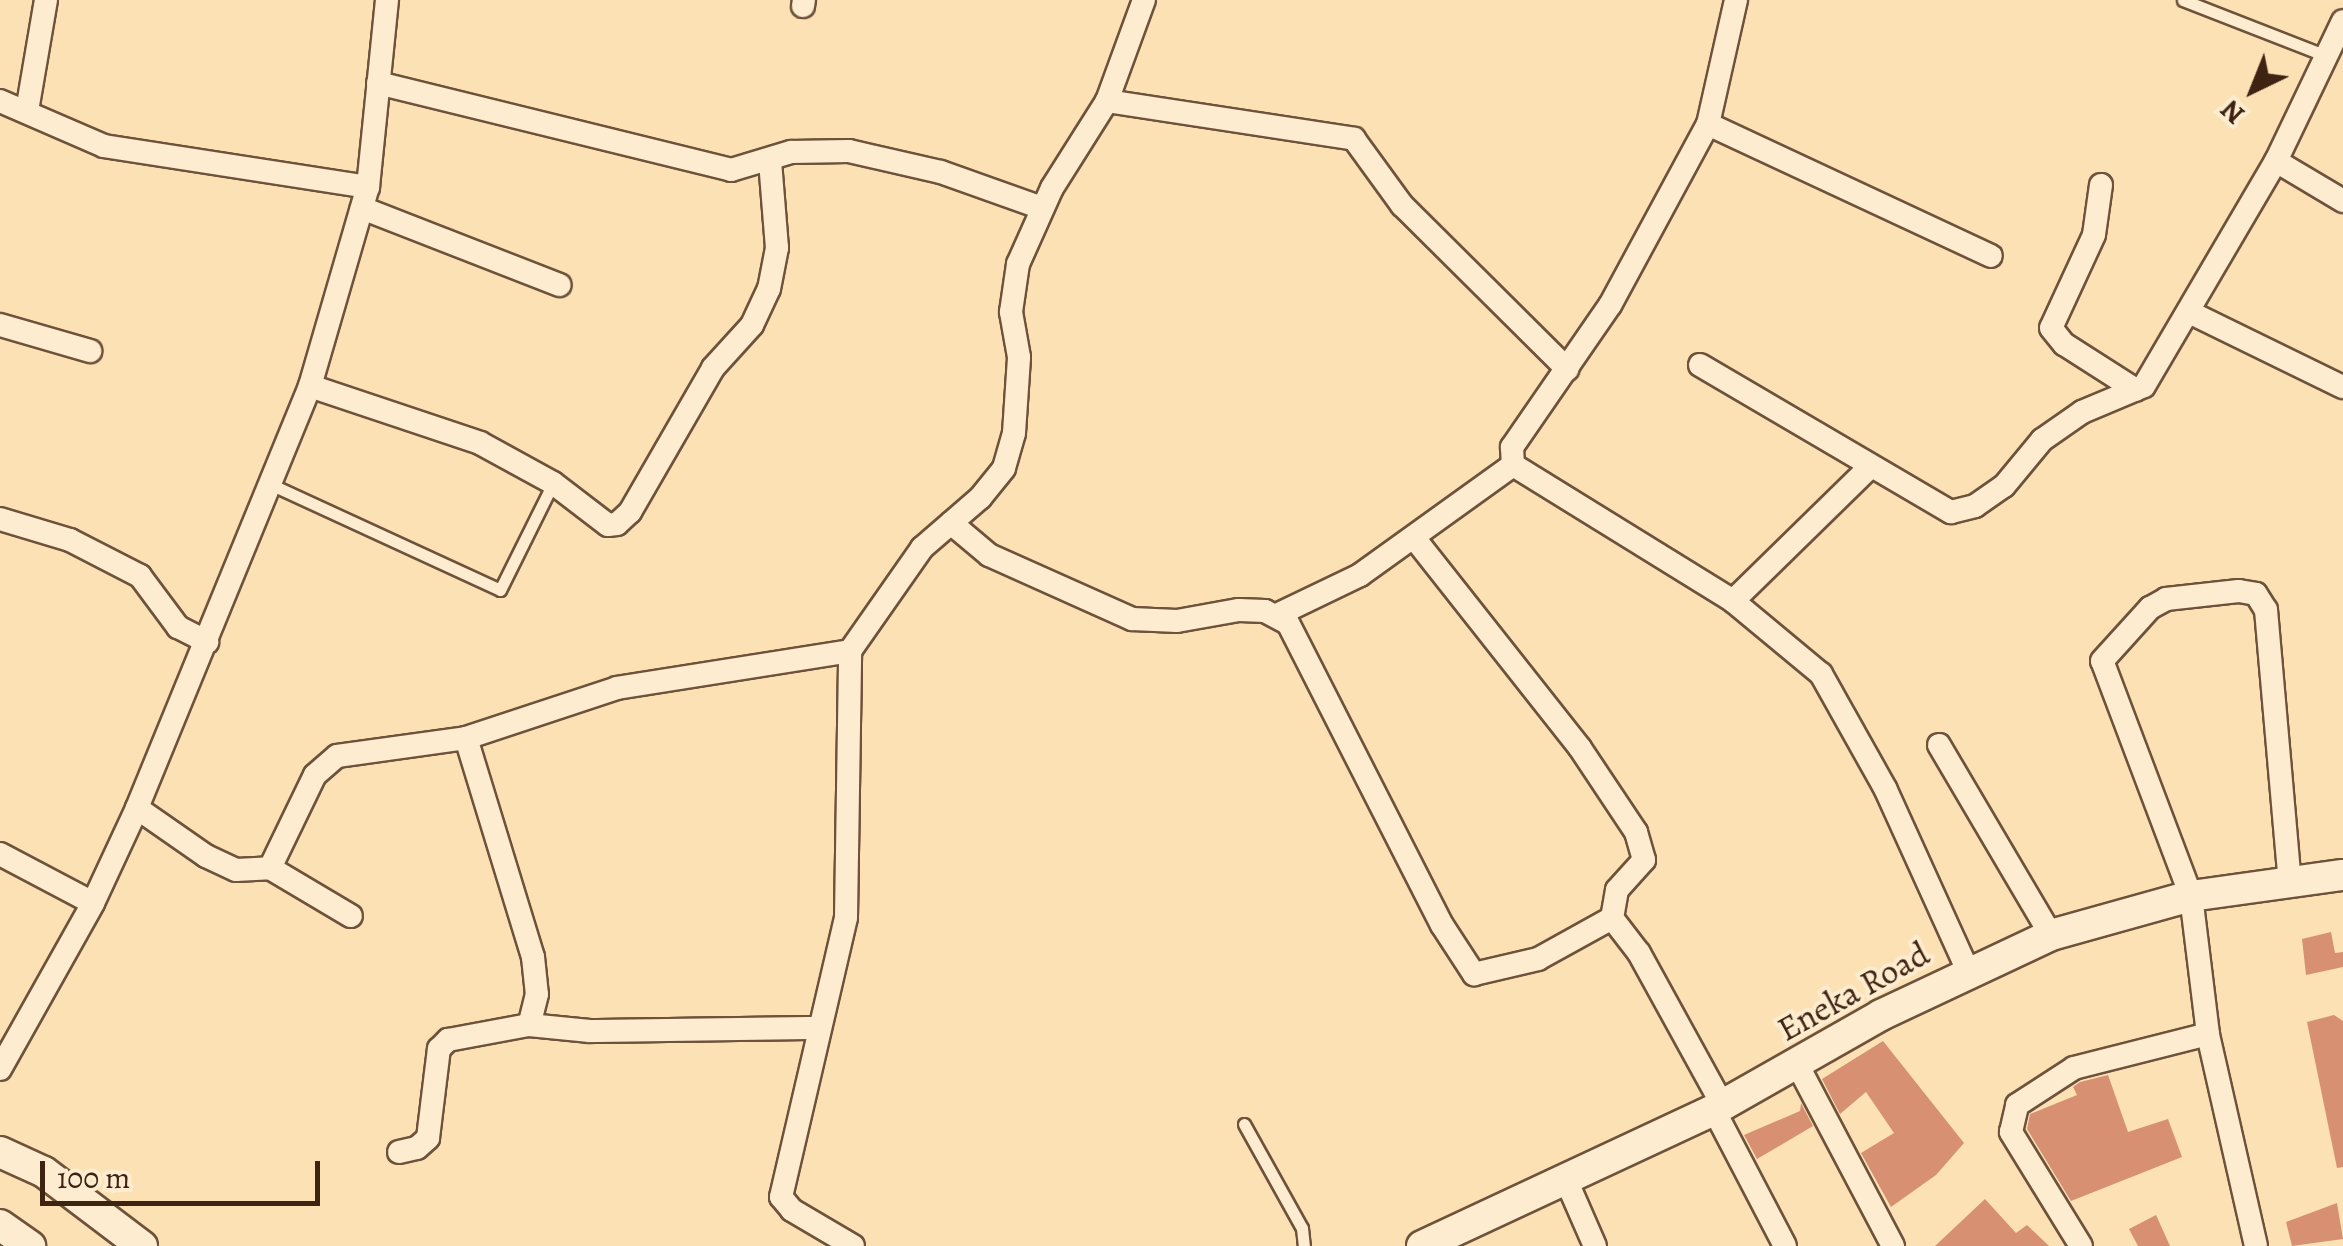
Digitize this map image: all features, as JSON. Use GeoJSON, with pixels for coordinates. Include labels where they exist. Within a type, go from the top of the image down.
{"type":"FeatureCollection","features":[{"type":"Feature","properties":{"kind":"main road","name":"Eneka Road"},"geometry":{"type":"LineString","coordinates":[[1422,1246],[1567,1182],[1718,1108],[1968,971],[2051,935],[2191,896],[2343,875]]}},
{"type":"Feature","properties":{"kind":"main road"},"geometry":{"type":"LineString","coordinates":[[0,1152],[44,1172],[142,1246]]}},
{"type":"Feature","properties":{"kind":"main road"},"geometry":{"type":"LineString","coordinates":[[0,1225],[30,1246]]}},
{"type":"Feature","properties":{"kind":"street"},"geometry":{"type":"LineString","coordinates":[[27,111],[46,0]]}},
{"type":"Feature","properties":{"kind":"street"},"geometry":{"type":"LineString","coordinates":[[0,1068],[93,903],[138,808],[310,386],[365,198],[387,0]]}},
{"type":"Feature","properties":{"kind":"street"},"geometry":{"type":"LineString","coordinates":[[853,1246],[792,1210],[781,1196],[816,1028],[846,917],[850,651],[892,584],[1004,468],[1014,434],[1018,357],[1011,312],[1018,264],[1042,208],[1107,100],[1144,0]]}},
{"type":"Feature","properties":{"kind":"street"},"geometry":{"type":"LineString","coordinates":[[1512,465],[1512,447],[1610,305],[1708,124],[1736,0]]}},
{"type":"Feature","properties":{"kind":"street"},"geometry":{"type":"LineString","coordinates":[[1700,365],[1868,469],[1951,512],[1975,506],[2004,486],[2042,440],[2082,412],[2136,390],[2188,312],[2276,162],[2343,21]]}},
{"type":"Feature","properties":{"kind":"street"},"geometry":{"type":"LineString","coordinates":[[378,83],[731,170],[791,152],[850,152],[941,172],[1042,208]]}},
{"type":"Feature","properties":{"kind":"street"},"geometry":{"type":"LineString","coordinates":[[1107,100],[1354,140],[1402,205],[1567,370]]}},
{"type":"Feature","properties":{"kind":"street"},"geometry":{"type":"LineString","coordinates":[[0,101],[104,146],[365,198],[560,285]]}},
{"type":"Feature","properties":{"kind":"street"},"geometry":{"type":"LineString","coordinates":[[1708,124],[1991,256]]}},
{"type":"Feature","properties":{"kind":"street"},"geometry":{"type":"LineString","coordinates":[[310,386],[428,420],[553,483],[608,524],[630,512],[714,368],[752,325],[769,290],[777,248],[770,161]]}},
{"type":"Feature","properties":{"kind":"street"},"geometry":{"type":"LineString","coordinates":[[2276,162],[2343,201]]}},
{"type":"Feature","properties":{"kind":"street"},"geometry":{"type":"LineString","coordinates":[[2101,185],[2094,234],[2052,328],[2064,344],[2136,390]]}},
{"type":"Feature","properties":{"kind":"street"},"geometry":{"type":"LineString","coordinates":[[2188,312],[2343,387]]}},
{"type":"Feature","properties":{"kind":"street"},"geometry":{"type":"LineString","coordinates":[[0,326],[90,351]]}},
{"type":"Feature","properties":{"kind":"street"},"geometry":{"type":"LineString","coordinates":[[1277,615],[1416,539],[1512,465]]}},
{"type":"Feature","properties":{"kind":"street"},"geometry":{"type":"LineString","coordinates":[[1512,465],[1734,601],[1821,674],[1885,788],[1968,971]]}},
{"type":"Feature","properties":{"kind":"street"},"geometry":{"type":"LineString","coordinates":[[1734,601],[1868,469]]}},
{"type":"Feature","properties":{"kind":"street"},"geometry":{"type":"LineString","coordinates":[[0,519],[70,540],[140,576],[178,627],[207,642]]}},
{"type":"Feature","properties":{"kind":"street"},"geometry":{"type":"LineString","coordinates":[[950,523],[989,555],[1132,619],[1177,622],[1240,610],[1277,615],[1288,623],[1442,925],[1474,974],[1538,959],[1612,918]]}},
{"type":"Feature","properties":{"kind":"street"},"geometry":{"type":"LineString","coordinates":[[1416,539],[1580,748],[1645,848],[1644,860],[1617,890],[1612,918],[1639,953],[1785,1246]]}},
{"type":"Feature","properties":{"kind":"street"},"geometry":{"type":"LineString","coordinates":[[2256,1246],[2208,1034],[2191,896],[2102,661],[2150,608],[2166,599],[2239,591],[2256,594],[2266,610],[2290,883]]}},
{"type":"Feature","properties":{"kind":"street"},"geometry":{"type":"LineString","coordinates":[[270,868],[315,774],[336,756],[466,738],[617,688],[850,651]]}},
{"type":"Feature","properties":{"kind":"street"},"geometry":{"type":"LineString","coordinates":[[466,738],[533,956],[537,994],[529,1025]]}},
{"type":"Feature","properties":{"kind":"street"},"geometry":{"type":"LineString","coordinates":[[1939,745],[2051,935]]}},
{"type":"Feature","properties":{"kind":"street"},"geometry":{"type":"LineString","coordinates":[[138,808],[206,856],[236,870],[270,868],[352,916]]}},
{"type":"Feature","properties":{"kind":"street"},"geometry":{"type":"LineString","coordinates":[[0,854],[93,903]]}},
{"type":"Feature","properties":{"kind":"street"},"geometry":{"type":"LineString","coordinates":[[399,1152],[417,1148],[428,1138],[439,1049],[448,1040],[529,1025],[590,1032],[816,1028]]}},
{"type":"Feature","properties":{"kind":"street"},"geometry":{"type":"LineString","coordinates":[[2081,1246],[2011,1132],[2017,1105],[2074,1068],[2208,1034]]}},
{"type":"Feature","properties":{"kind":"street"},"geometry":{"type":"LineString","coordinates":[[1798,1064],[1893,1246]]}},
{"type":"Feature","properties":{"kind":"street"},"geometry":{"type":"LineString","coordinates":[[1567,1182],[1595,1246]]}},
{"type":"Feature","properties":{"kind":"lane"},"geometry":{"type":"LineString","coordinates":[[2182,0],[2327,56]]}},
{"type":"Feature","properties":{"kind":"lane"},"geometry":{"type":"LineString","coordinates":[[270,484],[500,590],[553,483]]}},
{"type":"Feature","properties":{"kind":"lane"},"geometry":{"type":"LineString","coordinates":[[1244,1124],[1302,1228],[1304,1246]]}},
{"type":"Feature","properties":{"kind":"building"},"geometry":{"type":"Polygon","coordinates":[[[2331,932],[2335,953],[2343,952],[2343,967],[2306,975],[2302,939],[2331,932]]]}},
{"type":"Feature","properties":{"kind":"building"},"geometry":{"type":"Polygon","coordinates":[[[2334,1015],[2343,1021],[2343,1167],[2337,1168],[2307,1022],[2334,1015]]]}},
{"type":"Feature","properties":{"kind":"building"},"geometry":{"type":"Polygon","coordinates":[[[1883,1041],[1964,1143],[1936,1175],[1891,1207],[1861,1153],[1894,1133],[1866,1092],[1840,1114],[1822,1079],[1883,1041]]]}},
{"type":"Feature","properties":{"kind":"building"},"geometry":{"type":"Polygon","coordinates":[[[2108,1075],[2128,1132],[2168,1119],[2182,1157],[2071,1201],[2027,1129],[2030,1114],[2077,1095],[2073,1087],[2080,1082],[2108,1075]]]}},
{"type":"Feature","properties":{"kind":"building"},"geometry":{"type":"Polygon","coordinates":[[[1801,1103],[1813,1126],[1757,1159],[1744,1135],[1800,1111],[1801,1103]]]}},
{"type":"Feature","properties":{"kind":"building"},"geometry":{"type":"Polygon","coordinates":[[[1985,1199],[2016,1233],[2027,1225],[2049,1246],[1935,1246],[1985,1199]]]}},
{"type":"Feature","properties":{"kind":"building"},"geometry":{"type":"Polygon","coordinates":[[[2337,1203],[2343,1239],[2292,1246],[2286,1222],[2337,1203]]]}},
{"type":"Feature","properties":{"kind":"building"},"geometry":{"type":"Polygon","coordinates":[[[2156,1215],[2170,1246],[2138,1246],[2129,1229],[2156,1215]]]}}]}
